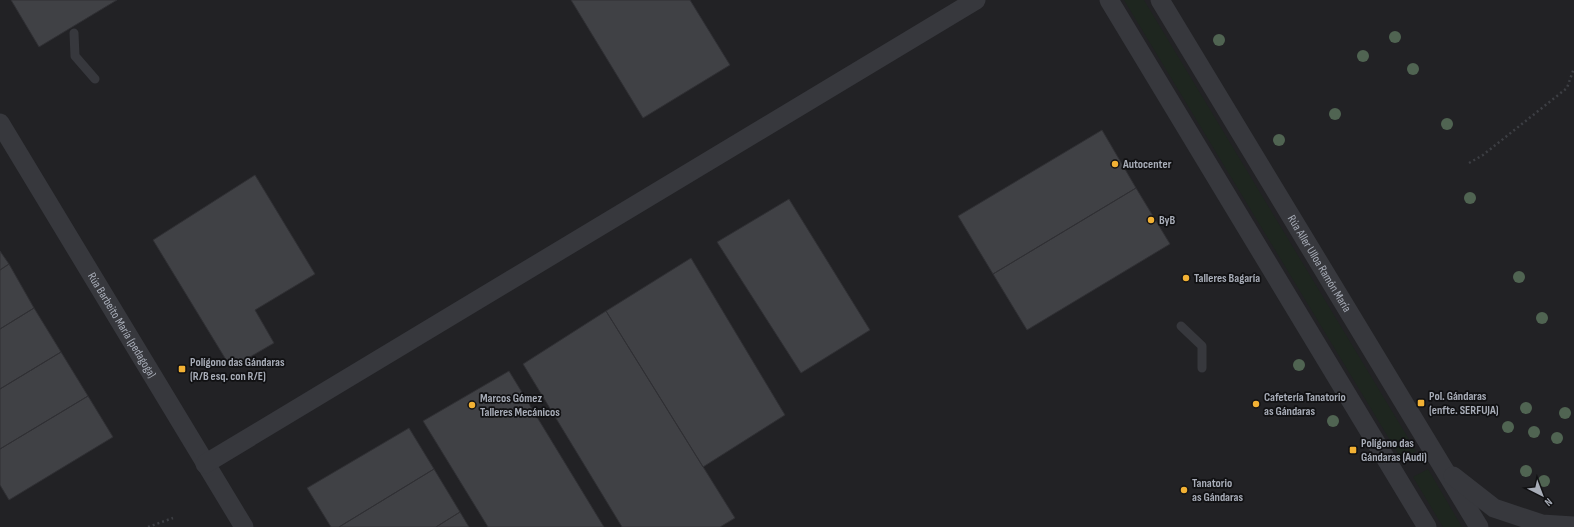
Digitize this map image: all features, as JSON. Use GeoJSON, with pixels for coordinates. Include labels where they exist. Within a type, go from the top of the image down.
{"type":"FeatureCollection","features":[{"type":"Feature","properties":{"kind":"street"},"geometry":{"type":"LineString","coordinates":[[205,464],[976,0]]}},
{"type":"Feature","properties":{"kind":"street"},"geometry":{"type":"LineString","coordinates":[[1109,0],[1427,527]]}},
{"type":"Feature","properties":{"kind":"street","name":"Rúa Aller Ulloa Ramón María"},"geometry":{"type":"LineString","coordinates":[[1160,0],[1479,527]]}},
{"type":"Feature","properties":{"kind":"street","name":"Rúa Barbeito María (pedagoga)"},"geometry":{"type":"LineString","coordinates":[[0,123],[244,527]]}},
{"type":"Feature","properties":{"kind":"street"},"geometry":{"type":"LineString","coordinates":[[1445,471],[1494,508],[1542,524],[1574,526]]}},
{"type":"Feature","properties":{"kind":"lane"},"geometry":{"type":"LineString","coordinates":[[74,33],[75,56],[95,79]]}},
{"type":"Feature","properties":{"kind":"lane"},"geometry":{"type":"LineString","coordinates":[[1181,326],[1202,346],[1202,368]]}},
{"type":"Feature","properties":{"kind":"path"},"geometry":{"type":"LineString","coordinates":[[1469,163],[1483,155],[1567,88],[1574,68]]}},
{"type":"Feature","properties":{"kind":"path"},"geometry":{"type":"LineString","coordinates":[[148,527],[173,518]]}},
{"type":"Feature","properties":{"kind":"shaded area"},"geometry":{"type":"Polygon","coordinates":[[[0,0],[1574,0],[1574,527],[0,527],[0,0]]]}},
{"type":"Feature","properties":{"kind":"shaded area"},"geometry":{"type":"Polygon","coordinates":[[[1124,0],[1144,0],[1416,451],[1402,460],[1124,0]]]}},
{"type":"Feature","properties":{"kind":"shaded area"},"geometry":{"type":"Polygon","coordinates":[[[1428,469],[1462,527],[1443,527],[1413,477],[1428,469]]]}},
{"type":"Feature","properties":{"kind":"building"},"geometry":{"type":"Polygon","coordinates":[[[11,0],[117,0],[39,47],[11,0]]]}},
{"type":"Feature","properties":{"kind":"building"},"geometry":{"type":"Polygon","coordinates":[[[571,0],[690,0],[730,65],[643,118],[571,0]]]}},
{"type":"Feature","properties":{"kind":"building"},"geometry":{"type":"Polygon","coordinates":[[[1102,130],[1136,188],[993,274],[958,216],[1102,130]]]}},
{"type":"Feature","properties":{"kind":"building"},"geometry":{"type":"Polygon","coordinates":[[[255,175],[315,274],[255,310],[274,343],[231,368],[153,240],[255,175]]]}},
{"type":"Feature","properties":{"kind":"building"},"geometry":{"type":"Polygon","coordinates":[[[1136,188],[1170,244],[1027,330],[993,274],[1136,188]]]}},
{"type":"Feature","properties":{"kind":"building"},"geometry":{"type":"Polygon","coordinates":[[[789,199],[870,330],[801,373],[717,242],[789,199]]]}},
{"type":"Feature","properties":{"kind":"building"},"geometry":{"type":"Polygon","coordinates":[[[0,251],[9,264],[0,270],[0,251]]]}},
{"type":"Feature","properties":{"kind":"building"},"geometry":{"type":"Polygon","coordinates":[[[691,258],[785,415],[703,467],[606,311],[691,258]]]}},
{"type":"Feature","properties":{"kind":"building"},"geometry":{"type":"Polygon","coordinates":[[[9,264],[34,308],[0,329],[0,270],[9,264]]]}},
{"type":"Feature","properties":{"kind":"building"},"geometry":{"type":"Polygon","coordinates":[[[34,308],[61,352],[0,389],[0,329],[34,308]]]}},
{"type":"Feature","properties":{"kind":"building"},"geometry":{"type":"Polygon","coordinates":[[[606,311],[735,518],[720,527],[622,527],[523,364],[606,311]]]}},
{"type":"Feature","properties":{"kind":"building"},"geometry":{"type":"Polygon","coordinates":[[[61,352],[88,396],[0,449],[0,389],[61,352]]]}},
{"type":"Feature","properties":{"kind":"building"},"geometry":{"type":"Polygon","coordinates":[[[509,371],[604,527],[488,527],[423,421],[509,371]]]}},
{"type":"Feature","properties":{"kind":"building"},"geometry":{"type":"Polygon","coordinates":[[[88,396],[113,437],[9,500],[0,485],[0,449],[88,396]]]}},
{"type":"Feature","properties":{"kind":"building"},"geometry":{"type":"Polygon","coordinates":[[[409,428],[434,469],[339,527],[331,527],[307,488],[409,428]]]}},
{"type":"Feature","properties":{"kind":"building"},"geometry":{"type":"Polygon","coordinates":[[[434,469],[460,512],[436,527],[339,527],[434,469]]]}},
{"type":"Feature","properties":{"kind":"building"},"geometry":{"type":"Polygon","coordinates":[[[460,512],[469,527],[436,527],[460,512]]]}},
{"type":"Feature","properties":{"kind":"place","name":"Autocenter"},"geometry":{"type":"Point","coordinates":[1115,164]}},
{"type":"Feature","properties":{"kind":"place","name":"ByB"},"geometry":{"type":"Point","coordinates":[1151,220]}},
{"type":"Feature","properties":{"kind":"place","name":"Talleres Bagaría"},"geometry":{"type":"Point","coordinates":[1186,278]}},
{"type":"Feature","properties":{"kind":"place","name":"Polígono das Gándaras (R/B esq. con R/E)"},"geometry":{"type":"Point","coordinates":[182,369]}},
{"type":"Feature","properties":{"kind":"place","name":"Pol. Gándaras (enfte. SERFUJA)"},"geometry":{"type":"Point","coordinates":[1421,403]}},
{"type":"Feature","properties":{"kind":"place","name":"Cafetería Tanatorio as Gándaras"},"geometry":{"type":"Point","coordinates":[1256,404]}},
{"type":"Feature","properties":{"kind":"place","name":"Marcos Gómez Talleres Mecánicos"},"geometry":{"type":"Point","coordinates":[472,405]}},
{"type":"Feature","properties":{"kind":"place","name":"Polígono das Gándaras (Audi)"},"geometry":{"type":"Point","coordinates":[1353,450]}},
{"type":"Feature","properties":{"kind":"place","name":"Tanatorio as Gándaras"},"geometry":{"type":"Point","coordinates":[1184,490]}}]}
